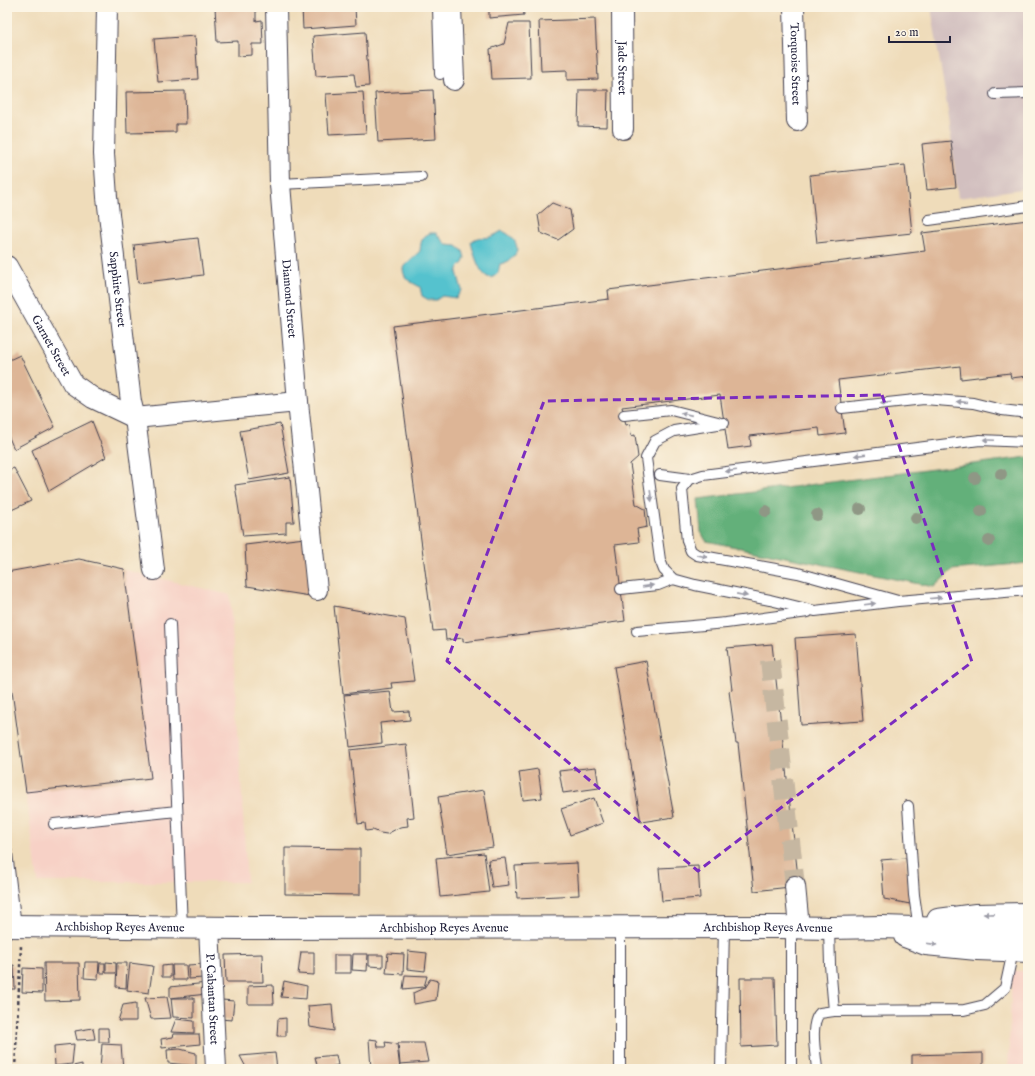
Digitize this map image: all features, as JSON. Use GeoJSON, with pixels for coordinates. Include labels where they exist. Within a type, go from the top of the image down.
{"type":"FeatureCollection","features":[{"type":"Feature","properties":{"kind":"main road","name":"Archbishop Reyes Avenue"},"geometry":{"type":"LineString","coordinates":[[882,927],[976,915],[1028,914]]}},
{"type":"Feature","properties":{"kind":"main road","name":"Archbishop Reyes Avenue"},"geometry":{"type":"LineString","coordinates":[[15,926],[182,928],[882,927],[946,929],[994,933],[1028,933]]}},
{"type":"Feature","properties":{"kind":"main road","name":"Archbishop Reyes Avenue"},"geometry":{"type":"LineString","coordinates":[[882,927],[926,944],[977,949],[1021,951]]}},
{"type":"Feature","properties":{"kind":"street","name":"Sapphire Street"},"geometry":{"type":"LineString","coordinates":[[107,7],[104,154],[106,190],[130,394],[135,418],[154,570]]}},
{"type":"Feature","properties":{"kind":"street","name":"Diamond Street"},"geometry":{"type":"LineString","coordinates":[[276,7],[280,184],[298,402],[317,590]]}},
{"type":"Feature","properties":{"kind":"street"},"geometry":{"type":"LineString","coordinates":[[447,77],[451,7]]}},
{"type":"Feature","properties":{"kind":"street","name":"Jade Street"},"geometry":{"type":"LineString","coordinates":[[622,7],[623,129]]}},
{"type":"Feature","properties":{"kind":"street","name":"Torquoise Street"},"geometry":{"type":"LineString","coordinates":[[794,7],[796,121]]}},
{"type":"Feature","properties":{"kind":"street","name":"Garnet Street"},"geometry":{"type":"LineString","coordinates":[[7,266],[72,384],[93,398],[135,418]]}},
{"type":"Feature","properties":{"kind":"street"},"geometry":{"type":"LineString","coordinates":[[135,418],[298,402]]}},
{"type":"Feature","properties":{"kind":"street"},"geometry":{"type":"LineString","coordinates":[[795,927],[796,886]]}},
{"type":"Feature","properties":{"kind":"street","name":"P. Cabantan Street"},"geometry":{"type":"LineString","coordinates":[[209,928],[216,1069]]}},
{"type":"Feature","properties":{"kind":"lane"},"geometry":{"type":"LineString","coordinates":[[438,7],[447,77]]}},
{"type":"Feature","properties":{"kind":"lane"},"geometry":{"type":"LineString","coordinates":[[995,94],[1028,93]]}},
{"type":"Feature","properties":{"kind":"lane"},"geometry":{"type":"LineString","coordinates":[[280,184],[420,177]]}},
{"type":"Feature","properties":{"kind":"lane"},"geometry":{"type":"LineString","coordinates":[[929,220],[1028,206]]}},
{"type":"Feature","properties":{"kind":"lane"},"geometry":{"type":"LineString","coordinates":[[842,408],[924,399],[973,403],[1002,410],[1028,413]]}},
{"type":"Feature","properties":{"kind":"lane"},"geometry":{"type":"LineString","coordinates":[[624,415],[671,410],[724,423],[674,431],[656,441],[646,458],[660,560],[664,570],[673,579],[695,585],[770,600],[815,611]]}},
{"type":"Feature","properties":{"kind":"lane"},"geometry":{"type":"LineString","coordinates":[[660,475],[690,479],[703,475],[980,440],[1028,442]]}},
{"type":"Feature","properties":{"kind":"lane"},"geometry":{"type":"LineString","coordinates":[[690,479],[682,489],[687,541],[691,551],[697,555],[798,573],[898,601]]}},
{"type":"Feature","properties":{"kind":"lane"},"geometry":{"type":"LineString","coordinates":[[621,590],[658,585],[673,579]]}},
{"type":"Feature","properties":{"kind":"lane"},"geometry":{"type":"LineString","coordinates":[[637,631],[726,623],[898,601],[1028,590]]}},
{"type":"Feature","properties":{"kind":"lane"},"geometry":{"type":"LineString","coordinates":[[170,624],[182,928]]}},
{"type":"Feature","properties":{"kind":"lane"},"geometry":{"type":"LineString","coordinates":[[908,806],[914,895],[918,922]]}},
{"type":"Feature","properties":{"kind":"lane"},"geometry":{"type":"LineString","coordinates":[[54,824],[177,811]]}},
{"type":"Feature","properties":{"kind":"lane"},"geometry":{"type":"LineString","coordinates":[[7,853],[15,926]]}},
{"type":"Feature","properties":{"kind":"lane"},"geometry":{"type":"LineString","coordinates":[[620,927],[620,1069]]}},
{"type":"Feature","properties":{"kind":"lane"},"geometry":{"type":"LineString","coordinates":[[721,1069],[724,927]]}},
{"type":"Feature","properties":{"kind":"lane"},"geometry":{"type":"LineString","coordinates":[[792,1069],[795,927]]}},
{"type":"Feature","properties":{"kind":"lane"},"geometry":{"type":"LineString","coordinates":[[829,928],[830,965],[834,1011]]}},
{"type":"Feature","properties":{"kind":"lane"},"geometry":{"type":"LineString","coordinates":[[817,1069],[814,1032],[815,1021],[820,1013],[834,1011],[964,1010],[985,1005],[1005,988],[1021,951]]}},
{"type":"Feature","properties":{"kind":"path"},"geometry":{"type":"LineString","coordinates":[[15,926],[15,1069]]}},
{"type":"Feature","properties":{"kind":"highlighted area"},"geometry":{"type":"Polygon","coordinates":[[[882,395],[972,662],[698,871],[447,661],[544,401],[882,395]]]}},
{"type":"Feature","properties":{"kind":"shaded area"},"geometry":{"type":"Polygon","coordinates":[[[931,7],[1028,7],[1028,188],[958,198],[949,118],[931,7]]]}},
{"type":"Feature","properties":{"kind":"shaded area"},"geometry":{"type":"Polygon","coordinates":[[[79,559],[230,595],[247,882],[38,882],[7,655],[7,572],[79,559]]]}},
{"type":"Feature","properties":{"kind":"shaded area"},"geometry":{"type":"Polygon","coordinates":[[[1012,971],[1028,971],[1028,1069],[1008,1069],[1012,971]]]}},
{"type":"Feature","properties":{"kind":"green space"},"geometry":{"type":"Polygon","coordinates":[[[1028,457],[1028,563],[952,570],[934,587],[706,541],[701,532],[698,499],[1028,457]]]}},
{"type":"Feature","properties":{"kind":"water"},"geometry":{"type":"Polygon","coordinates":[[[502,231],[510,236],[516,243],[517,251],[510,260],[500,264],[497,274],[493,277],[489,277],[485,275],[478,265],[471,242],[478,238],[492,237],[502,231]]]}},
{"type":"Feature","properties":{"kind":"water"},"geometry":{"type":"Polygon","coordinates":[[[430,233],[436,233],[446,245],[457,246],[463,251],[465,258],[457,272],[462,290],[456,298],[442,296],[436,300],[429,300],[422,296],[420,287],[408,280],[404,275],[403,267],[420,251],[422,240],[430,233]]]}},
{"type":"Feature","properties":{"kind":"building"},"geometry":{"type":"Polygon","coordinates":[[[215,7],[256,7],[256,21],[262,20],[263,44],[252,44],[252,55],[238,56],[238,41],[217,42],[215,7]]]}},
{"type":"Feature","properties":{"kind":"building"},"geometry":{"type":"Polygon","coordinates":[[[302,7],[355,7],[356,25],[303,29],[302,7]]]}},
{"type":"Feature","properties":{"kind":"building"},"geometry":{"type":"Polygon","coordinates":[[[489,7],[523,7],[524,15],[489,18],[489,7]]]}},
{"type":"Feature","properties":{"kind":"building"},"geometry":{"type":"Polygon","coordinates":[[[595,19],[598,79],[567,80],[567,70],[541,71],[539,21],[595,19]]]}},
{"type":"Feature","properties":{"kind":"building"},"geometry":{"type":"Polygon","coordinates":[[[509,23],[529,23],[531,78],[492,79],[490,49],[504,44],[509,23]]]}},
{"type":"Feature","properties":{"kind":"building"},"geometry":{"type":"Polygon","coordinates":[[[365,32],[369,86],[356,87],[354,74],[316,76],[313,36],[365,32]]]}},
{"type":"Feature","properties":{"kind":"building"},"geometry":{"type":"Polygon","coordinates":[[[195,36],[198,79],[158,82],[154,39],[195,36]]]}},
{"type":"Feature","properties":{"kind":"building"},"geometry":{"type":"Polygon","coordinates":[[[433,90],[436,139],[378,142],[375,93],[433,90]]]}},
{"type":"Feature","properties":{"kind":"building"},"geometry":{"type":"Polygon","coordinates":[[[579,90],[608,90],[607,127],[578,126],[579,90]]]}},
{"type":"Feature","properties":{"kind":"building"},"geometry":{"type":"Polygon","coordinates":[[[185,91],[186,124],[176,124],[176,132],[127,133],[126,92],[185,91]]]}},
{"type":"Feature","properties":{"kind":"building"},"geometry":{"type":"Polygon","coordinates":[[[363,92],[366,133],[329,135],[326,94],[363,92]]]}},
{"type":"Feature","properties":{"kind":"building"},"geometry":{"type":"Polygon","coordinates":[[[951,141],[956,187],[927,190],[922,144],[951,141]]]}},
{"type":"Feature","properties":{"kind":"building"},"geometry":{"type":"Polygon","coordinates":[[[905,165],[912,233],[817,243],[810,175],[905,165]]]}},
{"type":"Feature","properties":{"kind":"building"},"geometry":{"type":"Polygon","coordinates":[[[552,203],[570,210],[573,229],[558,240],[541,233],[538,215],[552,203]]]}},
{"type":"Feature","properties":{"kind":"building"},"geometry":{"type":"Polygon","coordinates":[[[1028,220],[1028,376],[1011,378],[1010,373],[961,379],[960,366],[838,380],[845,433],[820,436],[819,428],[750,436],[751,446],[728,449],[720,395],[622,407],[626,425],[630,424],[631,436],[635,435],[638,457],[630,464],[636,504],[645,509],[647,527],[637,529],[639,542],[615,545],[625,621],[463,642],[463,638],[446,640],[445,630],[433,631],[393,326],[609,299],[608,290],[925,251],[922,233],[1028,220]]]}},
{"type":"Feature","properties":{"kind":"building"},"geometry":{"type":"Polygon","coordinates":[[[198,238],[203,275],[138,283],[134,245],[198,238]]]}},
{"type":"Feature","properties":{"kind":"building"},"geometry":{"type":"Polygon","coordinates":[[[20,355],[55,427],[14,449],[7,433],[7,361],[20,355]]]}},
{"type":"Feature","properties":{"kind":"building"},"geometry":{"type":"Polygon","coordinates":[[[92,421],[106,457],[49,491],[32,450],[92,421]]]}},
{"type":"Feature","properties":{"kind":"building"},"geometry":{"type":"Polygon","coordinates":[[[280,424],[289,473],[249,480],[240,431],[280,424]]]}},
{"type":"Feature","properties":{"kind":"building"},"geometry":{"type":"Polygon","coordinates":[[[14,468],[31,501],[7,512],[7,471],[14,468]]]}},
{"type":"Feature","properties":{"kind":"building"},"geometry":{"type":"Polygon","coordinates":[[[290,477],[294,522],[286,522],[286,533],[243,536],[235,485],[290,477]]]}},
{"type":"Feature","properties":{"kind":"building"},"geometry":{"type":"Polygon","coordinates":[[[305,538],[310,596],[247,586],[245,545],[305,538]]]}},
{"type":"Feature","properties":{"kind":"building"},"geometry":{"type":"Polygon","coordinates":[[[79,559],[124,569],[151,778],[26,792],[7,655],[7,572],[79,559]]]}},
{"type":"Feature","properties":{"kind":"building"},"geometry":{"type":"Polygon","coordinates":[[[334,606],[405,619],[414,681],[391,683],[392,688],[343,694],[334,606]]]}},
{"type":"Feature","properties":{"kind":"building"},"geometry":{"type":"Polygon","coordinates":[[[856,634],[863,721],[801,725],[795,638],[856,634]]]}},
{"type":"Feature","properties":{"kind":"building"},"geometry":{"type":"Polygon","coordinates":[[[772,644],[799,886],[754,891],[738,743],[736,743],[729,691],[732,690],[727,648],[772,644]]]}},
{"type":"Feature","properties":{"kind":"building"},"geometry":{"type":"Polygon","coordinates":[[[646,661],[674,817],[641,822],[614,667],[646,661]]]}},
{"type":"Feature","properties":{"kind":"building"},"geometry":{"type":"Polygon","coordinates":[[[390,691],[393,712],[409,711],[410,720],[380,723],[382,743],[350,747],[344,695],[390,691]]]}},
{"type":"Feature","properties":{"kind":"building"},"geometry":{"type":"Polygon","coordinates":[[[406,744],[414,817],[407,818],[408,826],[400,827],[387,834],[373,830],[366,831],[365,823],[358,824],[350,750],[406,744]]]}},
{"type":"Feature","properties":{"kind":"building"},"geometry":{"type":"Polygon","coordinates":[[[596,767],[599,788],[563,793],[559,771],[596,767]]]}},
{"type":"Feature","properties":{"kind":"building"},"geometry":{"type":"Polygon","coordinates":[[[538,769],[542,798],[523,800],[519,772],[538,769]]]}},
{"type":"Feature","properties":{"kind":"building"},"geometry":{"type":"Polygon","coordinates":[[[484,790],[493,847],[447,854],[438,797],[484,790]]]}},
{"type":"Feature","properties":{"kind":"building"},"geometry":{"type":"Polygon","coordinates":[[[594,798],[603,823],[570,835],[561,809],[594,798]]]}},
{"type":"Feature","properties":{"kind":"building"},"geometry":{"type":"Polygon","coordinates":[[[285,848],[360,849],[360,895],[285,894],[285,848]]]}},
{"type":"Feature","properties":{"kind":"building"},"geometry":{"type":"Polygon","coordinates":[[[484,853],[489,892],[440,897],[436,858],[484,853]]]}},
{"type":"Feature","properties":{"kind":"building"},"geometry":{"type":"Polygon","coordinates":[[[505,858],[509,885],[492,887],[488,860],[505,858]]]}},
{"type":"Feature","properties":{"kind":"building"},"geometry":{"type":"Polygon","coordinates":[[[906,858],[910,904],[884,899],[881,860],[906,858]]]}},
{"type":"Feature","properties":{"kind":"building"},"geometry":{"type":"Polygon","coordinates":[[[577,863],[579,895],[517,898],[515,866],[577,863]]]}},
{"type":"Feature","properties":{"kind":"building"},"geometry":{"type":"Polygon","coordinates":[[[698,866],[700,898],[662,901],[659,868],[698,866]]]}},
{"type":"Feature","properties":{"kind":"building"},"geometry":{"type":"Polygon","coordinates":[[[408,951],[427,953],[425,971],[407,969],[408,951]]]}},
{"type":"Feature","properties":{"kind":"building"},"geometry":{"type":"Polygon","coordinates":[[[301,952],[314,952],[314,975],[298,974],[301,952]]]}},
{"type":"Feature","properties":{"kind":"building"},"geometry":{"type":"Polygon","coordinates":[[[388,953],[404,954],[403,974],[386,973],[388,953]]]}},
{"type":"Feature","properties":{"kind":"building"},"geometry":{"type":"Polygon","coordinates":[[[262,954],[263,982],[226,982],[225,955],[262,954]]]}},
{"type":"Feature","properties":{"kind":"building"},"geometry":{"type":"Polygon","coordinates":[[[353,954],[368,954],[367,971],[352,970],[353,954]]]}},
{"type":"Feature","properties":{"kind":"building"},"geometry":{"type":"Polygon","coordinates":[[[334,955],[351,955],[351,973],[334,973],[334,955]]]}},
{"type":"Feature","properties":{"kind":"building"},"geometry":{"type":"Polygon","coordinates":[[[369,955],[383,955],[383,967],[369,966],[369,955]]]}},
{"type":"Feature","properties":{"kind":"building"},"geometry":{"type":"Polygon","coordinates":[[[85,962],[99,962],[98,979],[84,978],[85,962]]]}},
{"type":"Feature","properties":{"kind":"building"},"geometry":{"type":"Polygon","coordinates":[[[106,962],[116,963],[116,973],[106,973],[106,962]]]}},
{"type":"Feature","properties":{"kind":"building"},"geometry":{"type":"Polygon","coordinates":[[[44,963],[79,963],[80,1000],[45,1001],[44,963]]]}},
{"type":"Feature","properties":{"kind":"building"},"geometry":{"type":"Polygon","coordinates":[[[100,963],[105,963],[105,973],[99,973],[100,963]]]}},
{"type":"Feature","properties":{"kind":"building"},"geometry":{"type":"Polygon","coordinates":[[[117,963],[127,963],[126,988],[116,987],[117,963]]]}},
{"type":"Feature","properties":{"kind":"building"},"geometry":{"type":"Polygon","coordinates":[[[130,963],[153,966],[149,993],[127,990],[130,963]]]}},
{"type":"Feature","properties":{"kind":"building"},"geometry":{"type":"Polygon","coordinates":[[[203,964],[203,978],[189,979],[188,965],[203,964]]]}},
{"type":"Feature","properties":{"kind":"building"},"geometry":{"type":"Polygon","coordinates":[[[14,965],[15,989],[7,989],[7,966],[14,965]]]}},
{"type":"Feature","properties":{"kind":"building"},"geometry":{"type":"Polygon","coordinates":[[[171,965],[171,977],[162,977],[162,966],[171,965]]]}},
{"type":"Feature","properties":{"kind":"building"},"geometry":{"type":"Polygon","coordinates":[[[172,965],[186,965],[187,980],[173,980],[172,965]]]}},
{"type":"Feature","properties":{"kind":"building"},"geometry":{"type":"Polygon","coordinates":[[[23,968],[42,969],[42,993],[22,992],[23,968]]]}},
{"type":"Feature","properties":{"kind":"building"},"geometry":{"type":"Polygon","coordinates":[[[405,975],[427,976],[424,987],[403,989],[405,975]]]}},
{"type":"Feature","properties":{"kind":"building"},"geometry":{"type":"Polygon","coordinates":[[[740,978],[775,978],[777,1045],[741,1047],[740,978]]]}},
{"type":"Feature","properties":{"kind":"building"},"geometry":{"type":"Polygon","coordinates":[[[430,979],[438,981],[436,1000],[414,1004],[413,993],[424,988],[430,979]]]}},
{"type":"Feature","properties":{"kind":"building"},"geometry":{"type":"Polygon","coordinates":[[[284,981],[307,986],[306,999],[281,997],[284,981]]]}},
{"type":"Feature","properties":{"kind":"building"},"geometry":{"type":"Polygon","coordinates":[[[207,983],[207,994],[170,998],[170,987],[207,983]]]}},
{"type":"Feature","properties":{"kind":"building"},"geometry":{"type":"Polygon","coordinates":[[[273,985],[274,1004],[248,1004],[248,986],[273,985]]]}},
{"type":"Feature","properties":{"kind":"building"},"geometry":{"type":"Polygon","coordinates":[[[167,997],[171,1018],[151,1019],[145,998],[167,997]]]}},
{"type":"Feature","properties":{"kind":"building"},"geometry":{"type":"Polygon","coordinates":[[[171,998],[194,998],[194,1018],[173,1017],[171,998]]]}},
{"type":"Feature","properties":{"kind":"building"},"geometry":{"type":"Polygon","coordinates":[[[222,1000],[234,1001],[232,1020],[220,1019],[222,1000]]]}},
{"type":"Feature","properties":{"kind":"building"},"geometry":{"type":"Polygon","coordinates":[[[136,1003],[136,1021],[118,1021],[123,1005],[136,1003]]]}},
{"type":"Feature","properties":{"kind":"building"},"geometry":{"type":"Polygon","coordinates":[[[332,1004],[334,1031],[310,1027],[308,1006],[332,1004]]]}},
{"type":"Feature","properties":{"kind":"building"},"geometry":{"type":"Polygon","coordinates":[[[286,1018],[286,1036],[277,1036],[278,1019],[286,1018]]]}},
{"type":"Feature","properties":{"kind":"building"},"geometry":{"type":"Polygon","coordinates":[[[176,1019],[194,1021],[194,1033],[171,1032],[176,1019]]]}},
{"type":"Feature","properties":{"kind":"building"},"geometry":{"type":"Polygon","coordinates":[[[93,1028],[95,1039],[77,1040],[75,1031],[93,1028]]]}},
{"type":"Feature","properties":{"kind":"building"},"geometry":{"type":"Polygon","coordinates":[[[99,1028],[108,1028],[109,1042],[99,1042],[99,1028]]]}},
{"type":"Feature","properties":{"kind":"building"},"geometry":{"type":"Polygon","coordinates":[[[174,1034],[199,1034],[200,1044],[162,1048],[161,1039],[173,1037],[174,1034]]]}},
{"type":"Feature","properties":{"kind":"building"},"geometry":{"type":"Polygon","coordinates":[[[369,1039],[377,1040],[378,1047],[386,1047],[385,1042],[397,1044],[400,1069],[371,1069],[369,1039]]]}},
{"type":"Feature","properties":{"kind":"building"},"geometry":{"type":"Polygon","coordinates":[[[398,1043],[424,1043],[428,1062],[400,1064],[398,1043]]]}},
{"type":"Feature","properties":{"kind":"building"},"geometry":{"type":"Polygon","coordinates":[[[74,1044],[72,1064],[55,1066],[54,1046],[74,1044]]]}},
{"type":"Feature","properties":{"kind":"building"},"geometry":{"type":"Polygon","coordinates":[[[102,1044],[121,1045],[123,1069],[100,1069],[102,1044]]]}},
{"type":"Feature","properties":{"kind":"building"},"geometry":{"type":"Polygon","coordinates":[[[180,1049],[196,1053],[196,1066],[168,1063],[167,1050],[180,1049]]]}},
{"type":"Feature","properties":{"kind":"building"},"geometry":{"type":"Polygon","coordinates":[[[275,1053],[277,1069],[247,1069],[240,1056],[275,1053]]]}},
{"type":"Feature","properties":{"kind":"building"},"geometry":{"type":"Polygon","coordinates":[[[983,1053],[983,1069],[912,1069],[912,1055],[983,1053]]]}},
{"type":"Feature","properties":{"kind":"building"},"geometry":{"type":"Polygon","coordinates":[[[336,1055],[338,1065],[318,1069],[315,1057],[336,1055]]]}},
{"type":"Feature","properties":{"kind":"building"},"geometry":{"type":"Polygon","coordinates":[[[82,1064],[82,1069],[65,1069],[65,1068],[82,1064]]]}},
{"type":"Feature","properties":{"kind":"building"},"geometry":{"type":"Polygon","coordinates":[[[168,1066],[180,1067],[180,1069],[167,1069],[168,1066]]]}},
{"type":"Feature","properties":{"kind":"tunnel"},"geometry":{"type":"LineString","coordinates":[[770,660],[795,886]]}}]}
